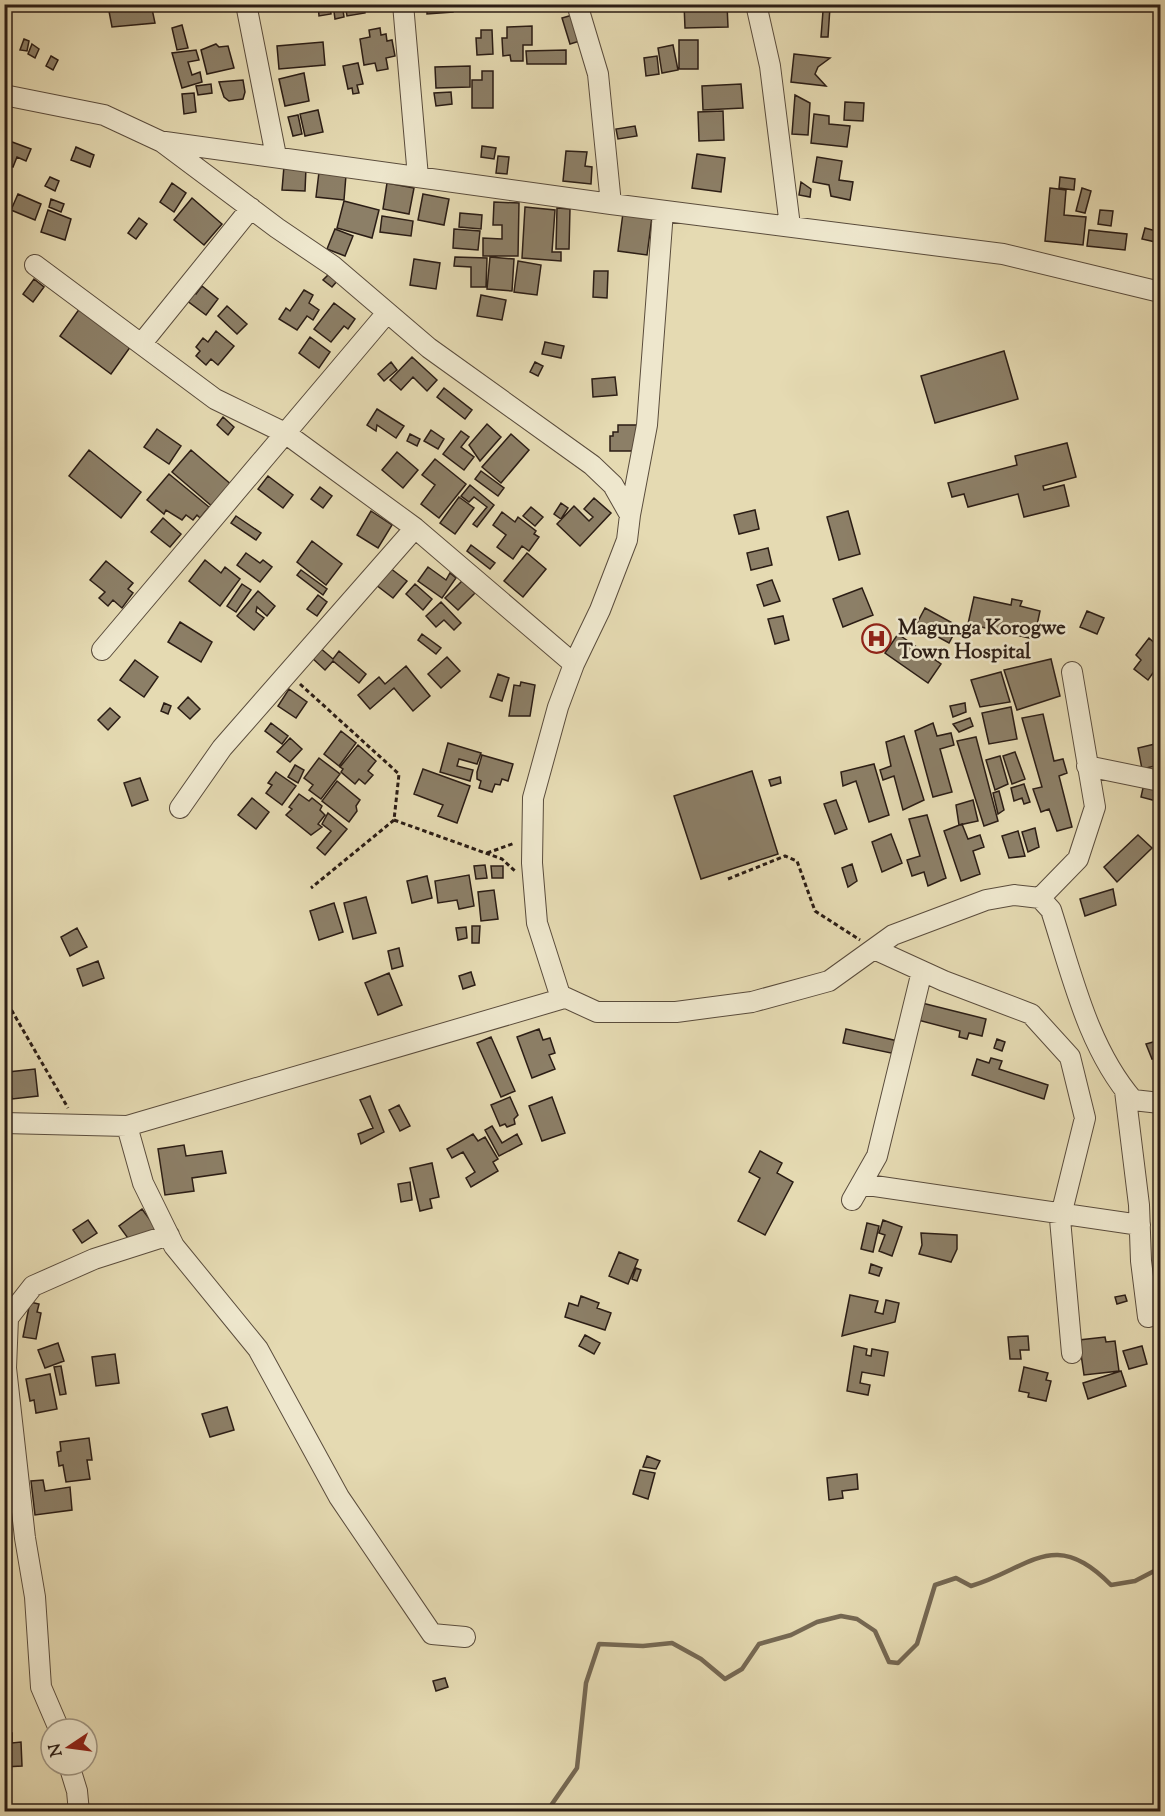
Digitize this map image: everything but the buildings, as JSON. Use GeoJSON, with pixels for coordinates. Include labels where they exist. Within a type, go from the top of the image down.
{"type":"FeatureCollection","features":[{"type":"Feature","properties":{"kind":"street"},"geometry":{"type":"LineString","coordinates":[[246,4],[276,156]]}},
{"type":"Feature","properties":{"kind":"street"},"geometry":{"type":"LineString","coordinates":[[403,4],[418,177]]}},
{"type":"Feature","properties":{"kind":"street"},"geometry":{"type":"LineString","coordinates":[[577,4],[598,74],[611,204]]}},
{"type":"Feature","properties":{"kind":"street"},"geometry":{"type":"LineString","coordinates":[[756,4],[770,66],[790,226]]}},
{"type":"Feature","properties":{"kind":"street"},"geometry":{"type":"LineString","coordinates":[[4,95],[104,115],[162,142],[333,266],[386,314],[592,465],[613,485],[630,515]]}},
{"type":"Feature","properties":{"kind":"street"},"geometry":{"type":"LineString","coordinates":[[162,142],[663,211],[1003,254],[1161,292]]}},
{"type":"Feature","properties":{"kind":"street"},"geometry":{"type":"LineString","coordinates":[[142,343],[251,208]]}},
{"type":"Feature","properties":{"kind":"street"},"geometry":{"type":"LineString","coordinates":[[4,1123],[77,1123],[92,1127],[128,1126],[561,999],[537,923],[532,836],[533,798],[558,707],[627,540],[647,425],[663,211]]}},
{"type":"Feature","properties":{"kind":"street"},"geometry":{"type":"LineString","coordinates":[[35,265],[215,399],[285,434],[415,528],[574,664]]}},
{"type":"Feature","properties":{"kind":"street"},"geometry":{"type":"LineString","coordinates":[[102,650],[386,314]]}},
{"type":"Feature","properties":{"kind":"street"},"geometry":{"type":"LineString","coordinates":[[180,808],[222,748],[415,528]]}},
{"type":"Feature","properties":{"kind":"street"},"geometry":{"type":"LineString","coordinates":[[1040,898],[1078,859],[1095,807],[1072,672]]}},
{"type":"Feature","properties":{"kind":"street"},"geometry":{"type":"LineString","coordinates":[[1087,766],[1161,781]]}},
{"type":"Feature","properties":{"kind":"street"},"geometry":{"type":"LineString","coordinates":[[560,995],[597,1012],[676,1012],[752,1002],[829,981],[893,934],[986,900],[1014,895],[1040,898],[1051,910],[1088,1023],[1113,1076],[1133,1100],[1161,1103]]}},
{"type":"Feature","properties":{"kind":"street"},"geometry":{"type":"LineString","coordinates":[[874,949],[922,971],[1031,1014],[1070,1057],[1085,1118],[1061,1214],[1072,1353]]}},
{"type":"Feature","properties":{"kind":"street"},"geometry":{"type":"LineString","coordinates":[[922,971],[877,1156],[857,1192],[1140,1225]]}},
{"type":"Feature","properties":{"kind":"street"},"geometry":{"type":"LineString","coordinates":[[1125,1091],[1148,1317]]}},
{"type":"Feature","properties":{"kind":"street"},"geometry":{"type":"LineString","coordinates":[[128,1126],[143,1183],[174,1246],[258,1349],[339,1497],[432,1634],[465,1637]]}},
{"type":"Feature","properties":{"kind":"street"},"geometry":{"type":"LineString","coordinates":[[54,1717],[40,1687],[35,1596],[24,1527],[6,1368],[8,1318],[33,1286],[94,1259],[169,1235]]}},
{"type":"Feature","properties":{"kind":"street"},"geometry":{"type":"LineString","coordinates":[[73,1777],[78,1791],[79,1812]]}},
{"type":"Feature","properties":{"kind":"path"},"geometry":{"type":"LineString","coordinates":[[288,672],[399,774],[394,820],[311,888]]}},
{"type":"Feature","properties":{"kind":"path"},"geometry":{"type":"LineString","coordinates":[[394,820],[502,859],[534,890]]}},
{"type":"Feature","properties":{"kind":"path"},"geometry":{"type":"LineString","coordinates":[[486,853],[532,836]]}},
{"type":"Feature","properties":{"kind":"path"},"geometry":{"type":"LineString","coordinates":[[728,879],[784,856],[797,861],[815,911],[874,949]]}},
{"type":"Feature","properties":{"kind":"path"},"geometry":{"type":"LineString","coordinates":[[4,997],[77,1123]]}},
{"type":"Feature","properties":{"kind":"waterway"},"geometry":{"type":"LineString","coordinates":[[550,1812],[552,1804],[577,1768],[586,1683],[599,1644],[643,1646],[672,1643],[701,1659],[725,1679],[742,1669],[759,1644],[791,1635],[817,1622],[841,1616],[857,1619],[875,1631],[889,1662],[898,1663],[917,1644],[935,1585],[956,1578],[971,1586],[1041,1557],[1057,1555],[1073,1558],[1091,1567],[1111,1585],[1135,1581],[1160,1568]]}},
{"type":"Feature","properties":{"kind":"place","name":"Magunga Korogwe Town Hospital"},"geometry":{"type":"Point","coordinates":[877,639]}}]}
